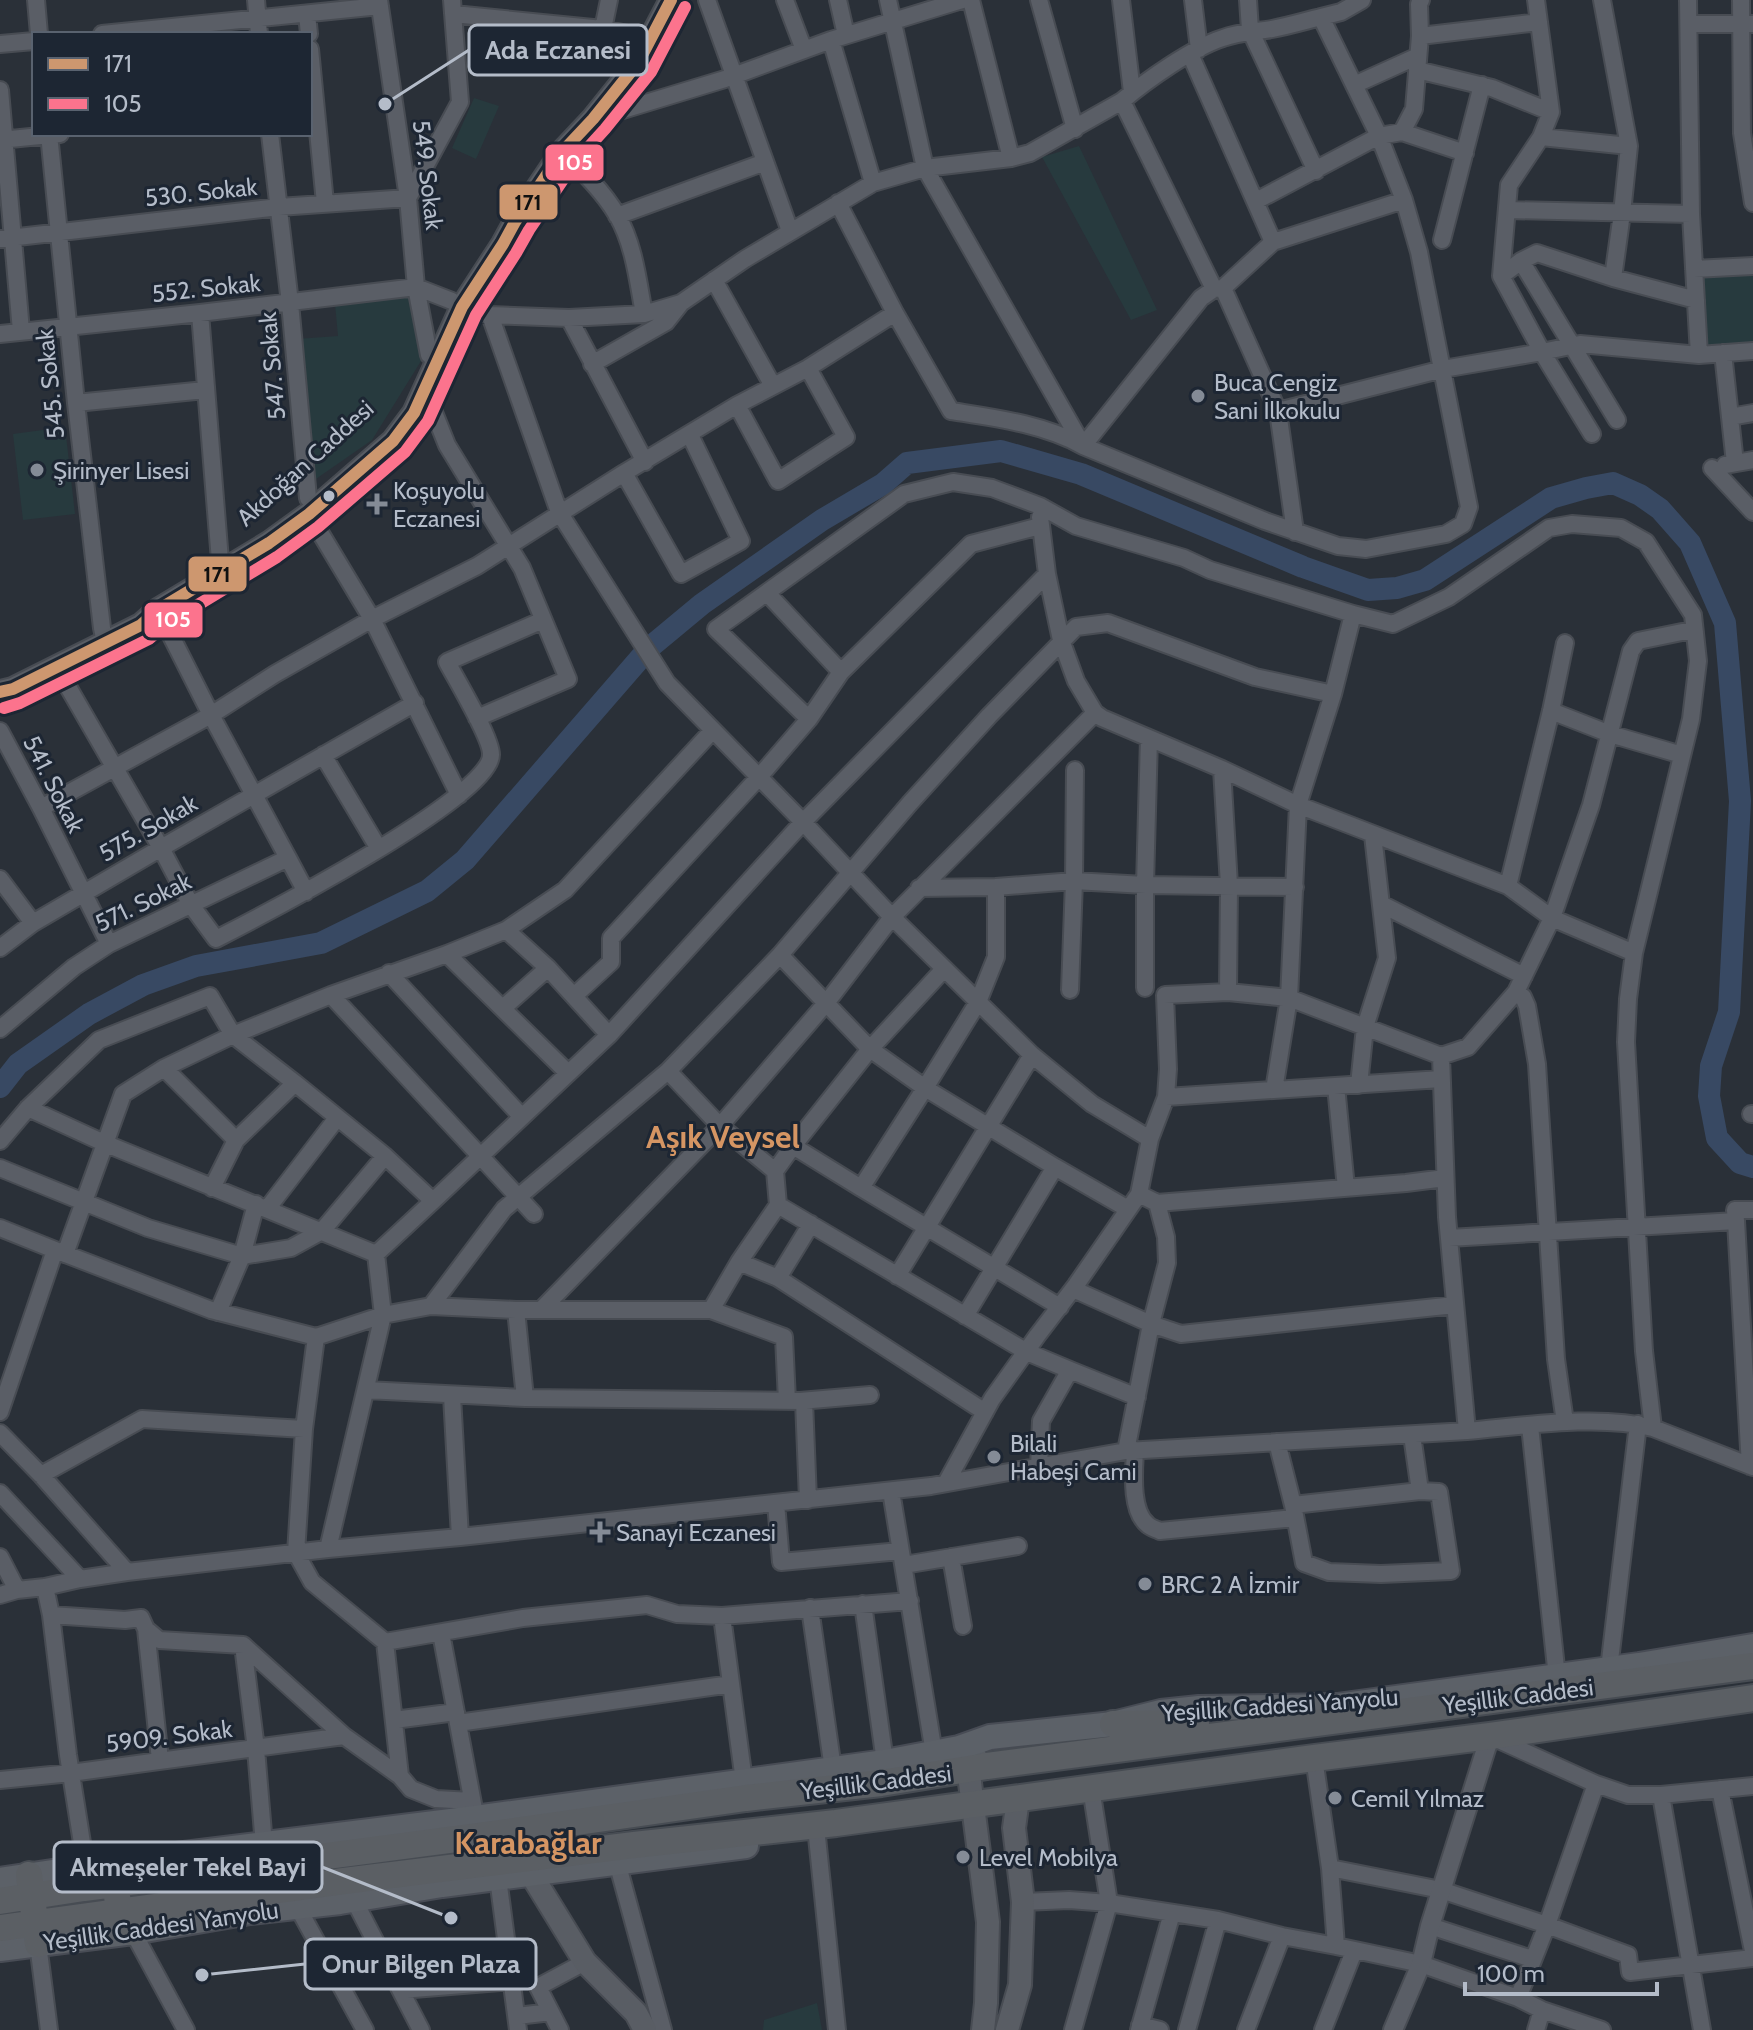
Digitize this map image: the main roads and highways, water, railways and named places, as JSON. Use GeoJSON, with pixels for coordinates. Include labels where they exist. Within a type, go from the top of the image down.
{"type":"FeatureCollection","features":[{"type":"Feature","properties":{"kind":"highway","name":"Yeşillik Caddesi"},"geometry":{"type":"LineString","coordinates":[[0,1901],[31,1886],[118,1873],[479,1836],[746,1798],[881,1783],[936,1764],[969,1770],[1753,1666]]}},
{"type":"Feature","properties":{"kind":"highway","name":"Yeşillik Caddesi"},"geometry":{"type":"LineString","coordinates":[[0,1928],[37,1934],[126,1922],[344,1881],[634,1845],[928,1815],[1091,1788],[1753,1698]]}},
{"type":"Feature","properties":{"kind":"highway"},"geometry":{"type":"LineString","coordinates":[[1113,1724],[1239,1722],[1263,1729]]}},
{"type":"Feature","properties":{"kind":"highway"},"geometry":{"type":"LineString","coordinates":[[928,1815],[941,1797],[936,1764]]}},
{"type":"Feature","properties":{"kind":"highway"},"geometry":{"type":"LineString","coordinates":[[118,1873],[126,1922]]}},
{"type":"Feature","properties":{"kind":"highway"},"geometry":{"type":"LineString","coordinates":[[31,1886],[37,1934]]}},
{"type":"Feature","properties":{"kind":"main road","name":"Akdoğan Caddesi"},"geometry":{"type":"LineString","coordinates":[[308,506],[378,438],[402,407],[457,304],[494,243],[515,222],[562,152],[638,63],[671,0]]}},
{"type":"Feature","properties":{"kind":"main road","name":"Akdoğan Caddesi"},"geometry":{"type":"LineString","coordinates":[[0,683],[104,635],[141,625],[158,610],[221,573],[393,441],[414,413],[425,390],[457,304]]}},
{"type":"Feature","properties":{"kind":"main road","name":"Akdoğan Caddesi"},"geometry":{"type":"LineString","coordinates":[[0,692],[13,689],[56,666],[104,635]]}},
{"type":"Feature","properties":{"kind":"main road","name":"Yeşillik Caddesi Yanyolu"},"geometry":{"type":"LineString","coordinates":[[0,1880],[31,1886],[86,1868],[118,1873],[474,1810],[744,1781],[885,1762],[936,1764],[959,1748],[990,1737],[1113,1724],[1161,1712],[1199,1708],[1337,1706],[1557,1677],[1753,1646]]}},
{"type":"Feature","properties":{"kind":"main road"},"geometry":{"type":"LineString","coordinates":[[983,2030],[988,1922],[969,1770],[977,1751],[990,1737]]}},
{"type":"Feature","properties":{"kind":"main road"},"geometry":{"type":"LineString","coordinates":[[1007,2030],[1020,1985],[1023,1902],[1014,1828],[1024,1801]]}},
{"type":"Feature","properties":{"kind":"main road","name":"Yeşillik Caddesi Yanyolu"},"geometry":{"type":"LineString","coordinates":[[126,1922],[354,1900],[617,1862],[850,1834],[928,1815]]}},
{"type":"Feature","properties":{"kind":"main road"},"geometry":{"type":"LineString","coordinates":[[531,1874],[585,1962],[636,2013],[645,2030]]}},
{"type":"Feature","properties":{"kind":"main road","name":"Yeşillik Caddesi Yanyolu"},"geometry":{"type":"LineString","coordinates":[[0,1949],[37,1934]]}},
{"type":"Feature","properties":{"kind":"waterway"},"geometry":{"type":"LineString","coordinates":[[0,1087],[18,1064],[89,1014],[143,985],[196,966],[321,943],[427,891],[465,860],[649,648],[702,604],[822,520],[883,484],[907,463],[1001,451],[1081,474],[1303,567],[1368,590],[1397,588],[1425,580],[1551,498],[1586,488],[1613,483],[1640,495],[1660,509],[1690,543],[1725,623],[1740,801],[1729,1012],[1711,1066],[1709,1096],[1717,1138],[1740,1163],[1753,1167]]}},
{"type":"Feature","properties":{"kind":"place","name":"Ada Eczanesi"},"geometry":{"type":"Point","coordinates":[385,104]}},
{"type":"Feature","properties":{"kind":"place","name":"Buca Cengiz Sani İlkokulu"},"geometry":{"type":"Point","coordinates":[1198,396]}},
{"type":"Feature","properties":{"kind":"place","name":"Şirinyer Lisesi"},"geometry":{"type":"Point","coordinates":[37,470]}},
{"type":"Feature","properties":{"kind":"place","name":"Koşuyolu Eczanesi"},"geometry":{"type":"Point","coordinates":[377,504]}},
{"type":"Feature","properties":{"kind":"place","name":"Bilali Habeşi Cami"},"geometry":{"type":"Point","coordinates":[994,1457]}},
{"type":"Feature","properties":{"kind":"place","name":"Sanayi Eczanesi"},"geometry":{"type":"Point","coordinates":[600,1532]}},
{"type":"Feature","properties":{"kind":"place","name":"BRC 2 A İzmir"},"geometry":{"type":"Point","coordinates":[1145,1584]}},
{"type":"Feature","properties":{"kind":"place","name":"Cemil Yılmaz"},"geometry":{"type":"Point","coordinates":[1335,1798]}},
{"type":"Feature","properties":{"kind":"place","name":"Level Mobilya"},"geometry":{"type":"Point","coordinates":[963,1857]}},
{"type":"Feature","properties":{"kind":"place","name":"Akmeşeler Tekel Bayi"},"geometry":{"type":"Point","coordinates":[451,1918]}},
{"type":"Feature","properties":{"kind":"place","name":"Onur Bilgen Plaza"},"geometry":{"type":"Point","coordinates":[202,1975]}},
{"type":"Feature","properties":{"kind":"district","name":"Aşık Veysel"},"geometry":{"type":"Point","coordinates":[723,1136]}},
{"type":"Feature","properties":{"kind":"district","name":"Karabağlar"},"geometry":{"type":"Point","coordinates":[528,1842]}}]}
